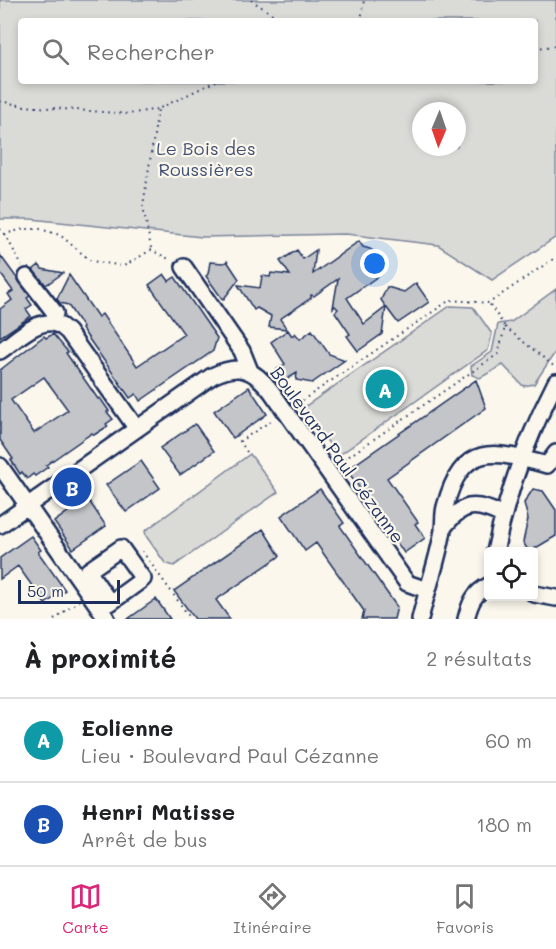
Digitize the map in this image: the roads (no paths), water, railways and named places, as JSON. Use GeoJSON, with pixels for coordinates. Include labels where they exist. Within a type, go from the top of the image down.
{"type":"FeatureCollection","features":[{"type":"Feature","properties":{"kind":"street"},"geometry":{"type":"LineString","coordinates":[[184,267],[242,351],[250,371]]}},
{"type":"Feature","properties":{"kind":"street"},"geometry":{"type":"LineString","coordinates":[[27,277],[55,313],[53,323]]}},
{"type":"Feature","properties":{"kind":"street"},"geometry":{"type":"LineString","coordinates":[[0,351],[36,326],[44,323],[61,326],[68,332],[137,429]]}},
{"type":"Feature","properties":{"kind":"street","name":"Boulevard Paul Cézanne"},"geometry":{"type":"LineString","coordinates":[[0,525],[212,376],[235,368],[250,371],[262,379],[407,584],[427,590]]}},
{"type":"Feature","properties":{"kind":"street"},"geometry":{"type":"LineString","coordinates":[[496,547],[502,515],[521,458],[538,416],[556,382]]}},
{"type":"Feature","properties":{"kind":"street"},"geometry":{"type":"LineString","coordinates":[[420,619],[443,528],[444,509],[456,477],[465,465],[477,456],[491,453],[547,465],[556,453]]}},
{"type":"Feature","properties":{"kind":"street"},"geometry":{"type":"LineString","coordinates":[[0,466],[106,619]]}},
{"type":"Feature","properties":{"kind":"street"},"geometry":{"type":"LineString","coordinates":[[443,528],[453,515],[467,507],[484,506],[502,515]]}},
{"type":"Feature","properties":{"kind":"street"},"geometry":{"type":"LineString","coordinates":[[466,619],[470,604],[484,587]]}},
{"type":"Feature","properties":{"kind":"street"},"geometry":{"type":"LineString","coordinates":[[538,595],[556,598]]}},
{"type":"Feature","properties":{"kind":"place","name":"Eolienne"},"geometry":{"type":"Point","coordinates":[385,389]}},
{"type":"Feature","properties":{"kind":"place","name":"Henri Matisse"},"geometry":{"type":"Point","coordinates":[72,487]}},
{"type":"Feature","properties":{"kind":"park label","name":"Le Bois des Roussières"},"geometry":{"type":"Point","coordinates":[206,159]}}]}
